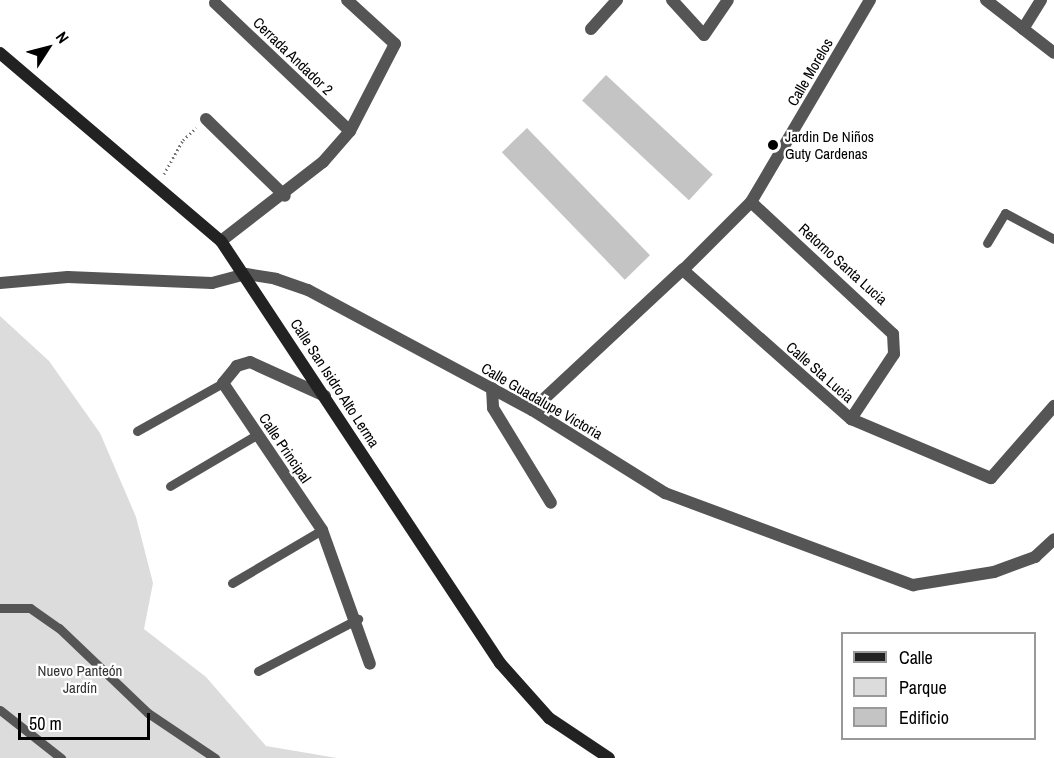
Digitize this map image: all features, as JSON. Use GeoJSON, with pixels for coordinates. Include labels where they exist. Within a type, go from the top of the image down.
{"type":"FeatureCollection","features":[{"type":"Feature","properties":{"kind":"street"},"geometry":{"type":"LineString","coordinates":[[221,241],[285,196],[350,131],[395,44],[347,0]]}},
{"type":"Feature","properties":{"kind":"street"},"geometry":{"type":"LineString","coordinates":[[591,29],[617,0]]}},
{"type":"Feature","properties":{"kind":"street"},"geometry":{"type":"LineString","coordinates":[[672,0],[704,35],[728,0]]}},
{"type":"Feature","properties":{"kind":"street","name":"Calle Morelos"},"geometry":{"type":"LineString","coordinates":[[532,410],[683,270],[751,202],[870,0]]}},
{"type":"Feature","properties":{"kind":"street"},"geometry":{"type":"LineString","coordinates":[[986,0],[1054,53]]}},
{"type":"Feature","properties":{"kind":"street"},"geometry":{"type":"LineString","coordinates":[[1023,29],[1041,0]]}},
{"type":"Feature","properties":{"kind":"street","name":"Cerrada Andador 2"},"geometry":{"type":"LineString","coordinates":[[215,3],[350,131]]}},
{"type":"Feature","properties":{"kind":"street","name":"Calle San Isidro Alto Lerma"},"geometry":{"type":"LineString","coordinates":[[0,53],[159,184],[221,241],[246,274],[500,663],[549,718],[609,758]]}},
{"type":"Feature","properties":{"kind":"street"},"geometry":{"type":"LineString","coordinates":[[206,119],[285,196]]}},
{"type":"Feature","properties":{"kind":"street","name":"Retorno Santa Lucia"},"geometry":{"type":"LineString","coordinates":[[751,202],[893,334],[894,354],[851,419]]}},
{"type":"Feature","properties":{"kind":"street","name":"Calle Sta Lucia"},"geometry":{"type":"LineString","coordinates":[[683,270],[851,419],[991,478],[1054,406]]}},
{"type":"Feature","properties":{"kind":"street","name":"Calle Guadalupe Victoria"},"geometry":{"type":"LineString","coordinates":[[0,283],[68,277],[212,283],[246,274],[308,290],[532,410],[665,493],[913,585],[994,572],[1035,557],[1054,539]]}},
{"type":"Feature","properties":{"kind":"street"},"geometry":{"type":"LineString","coordinates":[[223,383],[237,366],[250,362],[326,396]]}},
{"type":"Feature","properties":{"kind":"street","name":"Calle Principal"},"geometry":{"type":"LineString","coordinates":[[223,383],[322,530],[358,619],[370,664]]}},
{"type":"Feature","properties":{"kind":"street"},"geometry":{"type":"LineString","coordinates":[[492,388],[493,408],[551,503]]}},
{"type":"Feature","properties":{"kind":"lane"},"geometry":{"type":"LineString","coordinates":[[987,243],[1005,213],[1054,239]]}},
{"type":"Feature","properties":{"kind":"lane"},"geometry":{"type":"LineString","coordinates":[[137,431],[223,383]]}},
{"type":"Feature","properties":{"kind":"lane"},"geometry":{"type":"LineString","coordinates":[[170,486],[258,434]]}},
{"type":"Feature","properties":{"kind":"lane"},"geometry":{"type":"LineString","coordinates":[[231,583],[322,530]]}},
{"type":"Feature","properties":{"kind":"lane"},"geometry":{"type":"LineString","coordinates":[[0,608],[30,608],[59,628],[148,713],[214,758]]}},
{"type":"Feature","properties":{"kind":"lane"},"geometry":{"type":"LineString","coordinates":[[258,671],[358,619]]}},
{"type":"Feature","properties":{"kind":"lane"},"geometry":{"type":"LineString","coordinates":[[0,710],[61,758]]}},
{"type":"Feature","properties":{"kind":"path"},"geometry":{"type":"LineString","coordinates":[[159,184],[183,140],[206,119]]}},
{"type":"Feature","properties":{"kind":"green space","name":"Nuevo Panteón Jardín"},"geometry":{"type":"Polygon","coordinates":[[[0,316],[49,361],[100,433],[136,517],[153,583],[144,629],[206,677],[266,746],[337,758],[0,758],[0,316]]]}},
{"type":"Feature","properties":{"kind":"building"},"geometry":{"type":"Polygon","coordinates":[[[606,75],[713,175],[689,200],[582,101],[606,75]]]}},
{"type":"Feature","properties":{"kind":"building"},"geometry":{"type":"Polygon","coordinates":[[[527,128],[650,255],[625,280],[502,152],[527,128]]]}},
{"type":"Feature","properties":{"kind":"place","name":"Jardin De Niños Guty Cardenas"},"geometry":{"type":"Point","coordinates":[773,145]}}]}
